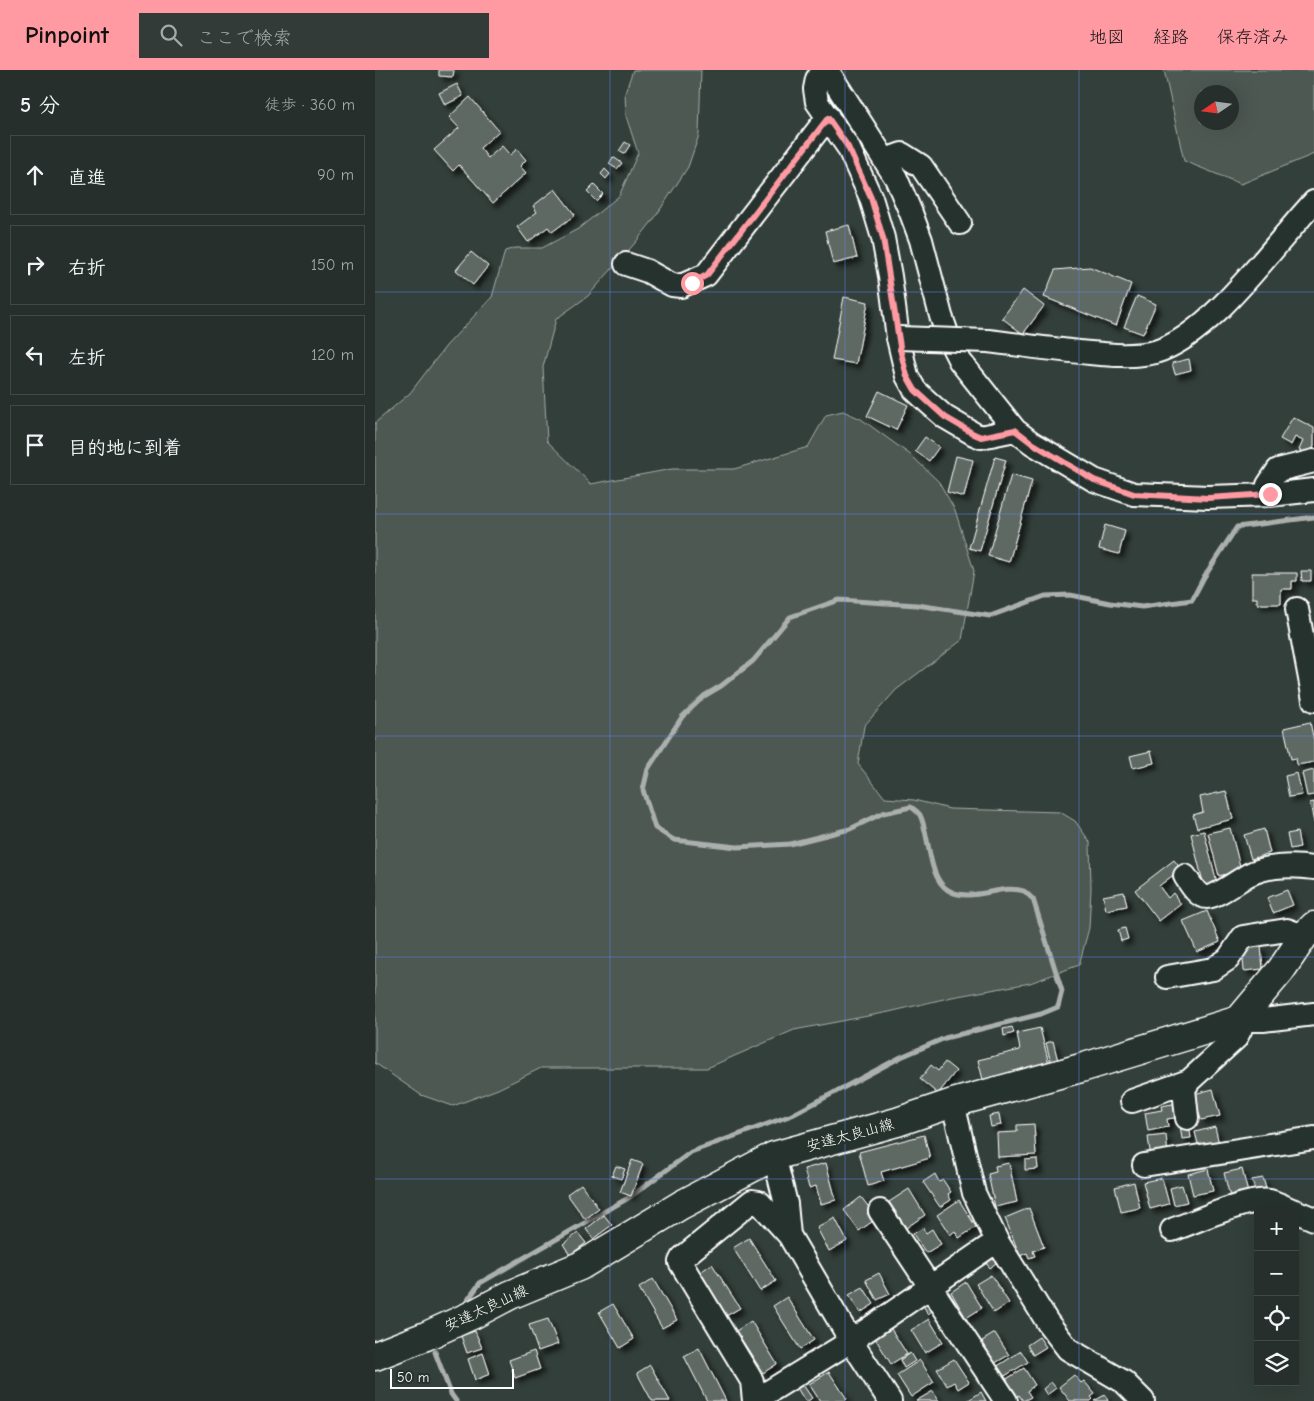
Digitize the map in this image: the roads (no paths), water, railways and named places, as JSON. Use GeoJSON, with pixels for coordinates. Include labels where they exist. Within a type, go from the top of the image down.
{"type":"FeatureCollection","features":[{"type":"Feature","properties":{"kind":"main road"},"geometry":{"type":"LineString","coordinates":[[1239,1020],[1281,970],[1309,931]]}},
{"type":"Feature","properties":{"kind":"main road","name":"安達太良山線"},"geometry":{"type":"LineString","coordinates":[[375,1356],[426,1336],[510,1295],[580,1266],[681,1204],[774,1156],[897,1122],[953,1103],[1091,1065],[1239,1020]]}},
{"type":"Feature","properties":{"kind":"street"},"geometry":{"type":"LineString","coordinates":[[1015,430],[981,437],[945,417],[915,390],[907,376],[898,338],[886,257],[871,198],[848,147],[817,102],[815,89],[817,79],[826,70],[896,178],[911,213],[931,274],[949,339],[960,361],[1015,430],[1032,443],[1094,480],[1134,494],[1208,498],[1314,490]]}},
{"type":"Feature","properties":{"kind":"street"},"geometry":{"type":"LineString","coordinates":[[626,264],[672,285],[681,286],[707,275],[828,118]]}},
{"type":"Feature","properties":{"kind":"street"},"geometry":{"type":"LineString","coordinates":[[885,160],[902,154],[921,166],[960,223]]}},
{"type":"Feature","properties":{"kind":"street"},"geometry":{"type":"LineString","coordinates":[[898,338],[988,341],[1121,356],[1155,352],[1186,337],[1224,303],[1314,202]]}},
{"type":"Feature","properties":{"kind":"street"},"geometry":{"type":"LineString","coordinates":[[1266,495],[1268,484],[1278,470],[1314,461]]}},
{"type":"Feature","properties":{"kind":"street"},"geometry":{"type":"LineString","coordinates":[[1297,609],[1314,700]]}},
{"type":"Feature","properties":{"kind":"street"},"geometry":{"type":"LineString","coordinates":[[1185,876],[1200,895],[1206,897],[1215,895],[1251,873],[1276,867],[1314,868]]}},
{"type":"Feature","properties":{"kind":"street"},"geometry":{"type":"LineString","coordinates":[[1177,969],[1213,969],[1228,959],[1243,937],[1287,930],[1309,931]]}},
{"type":"Feature","properties":{"kind":"street"},"geometry":{"type":"LineString","coordinates":[[1187,1118],[1184,1089],[1189,1081],[1236,1038],[1241,1028],[1239,1020],[1263,1020],[1314,1015]]}},
{"type":"Feature","properties":{"kind":"street"},"geometry":{"type":"LineString","coordinates":[[1132,1101],[1189,1081]]}},
{"type":"Feature","properties":{"kind":"street"},"geometry":{"type":"LineString","coordinates":[[953,1103],[974,1193],[997,1241],[1048,1323],[1069,1349],[1124,1382],[1143,1401]]}},
{"type":"Feature","properties":{"kind":"street"},"geometry":{"type":"LineString","coordinates":[[1144,1165],[1314,1138]]}},
{"type":"Feature","properties":{"kind":"street"},"geometry":{"type":"LineString","coordinates":[[774,1156],[786,1204],[789,1235]]}},
{"type":"Feature","properties":{"kind":"street"},"geometry":{"type":"LineString","coordinates":[[890,1401],[851,1341],[789,1235],[759,1202],[752,1201],[679,1262],[752,1381],[754,1401],[851,1341],[997,1241]]}},
{"type":"Feature","properties":{"kind":"street"},"geometry":{"type":"LineString","coordinates":[[1172,1230],[1240,1205],[1268,1201],[1282,1206]]}},
{"type":"Feature","properties":{"kind":"street"},"geometry":{"type":"LineString","coordinates":[[880,1211],[1006,1401]]}},
{"type":"Feature","properties":{"kind":"street"},"geometry":{"type":"LineString","coordinates":[[1299,1212],[1314,1219]]}},
{"type":"Feature","properties":{"kind":"waterway"},"geometry":{"type":"LineString","coordinates":[[465,1304],[480,1283],[630,1197],[691,1152],[792,1115],[901,1057],[945,1038],[1041,1014],[1058,1007],[1062,991],[1033,899],[1024,891],[1015,889],[966,895],[948,890],[941,884],[936,875],[920,815],[911,807],[883,813],[850,829],[790,844],[737,847],[674,840],[655,828],[643,790],[648,769],[682,717],[704,696],[721,686],[753,661],[790,617],[839,600],[917,605],[990,616],[1045,596],[1070,595],[1142,607],[1192,600],[1204,577],[1237,527],[1314,517]]}},
{"type":"Feature","properties":{"kind":"waterway"},"geometry":{"type":"LineString","coordinates":[[435,1352],[451,1394],[456,1401]]}}]}
